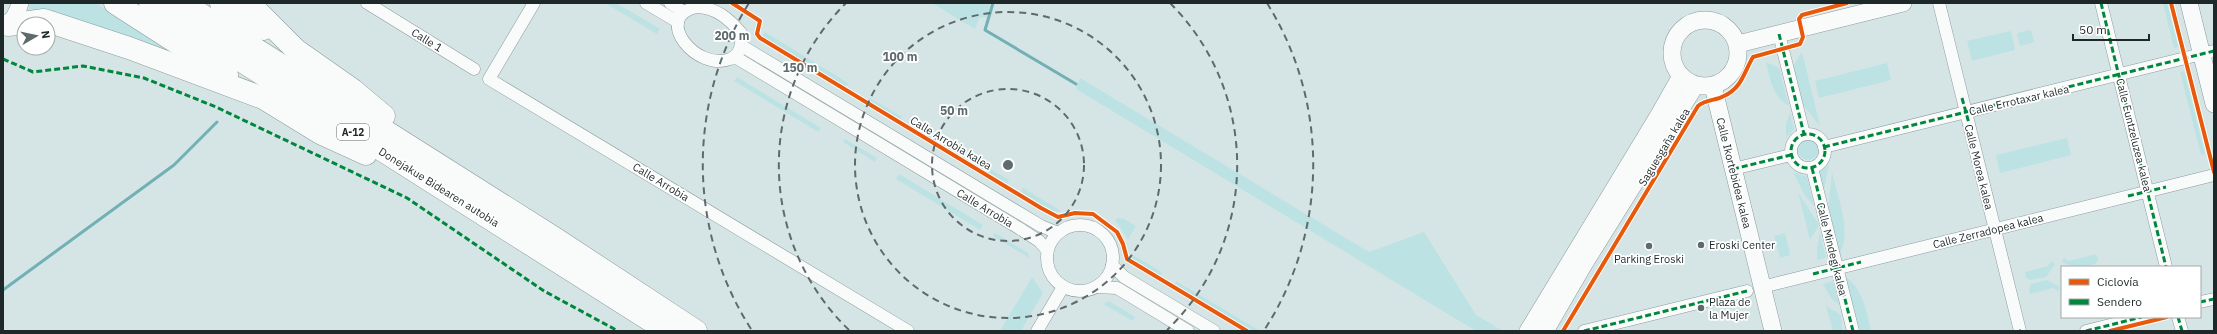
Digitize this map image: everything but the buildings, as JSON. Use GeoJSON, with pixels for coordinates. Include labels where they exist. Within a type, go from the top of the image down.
{"type":"FeatureCollection","features":[{"type":"Feature","properties":{"kind":"highway"},"geometry":{"type":"LineString","coordinates":[[115,3],[320,133],[387,164],[534,256],[556,261]]}},
{"type":"Feature","properties":{"kind":"highway","name":"Donejakue Bidearen autobia"},"geometry":{"type":"LineString","coordinates":[[150,3],[667,331]]}},
{"type":"Feature","properties":{"kind":"highway","name":"Donejakue Bidearen autobia"},"geometry":{"type":"LineString","coordinates":[[183,3],[461,179],[696,331]]}},
{"type":"Feature","properties":{"kind":"highway"},"geometry":{"type":"LineString","coordinates":[[221,3],[296,50],[353,90],[461,179]]}},
{"type":"Feature","properties":{"kind":"highway"},"geometry":{"type":"LineString","coordinates":[[249,3],[296,50]]}},
{"type":"Feature","properties":{"kind":"highway"},"geometry":{"type":"LineString","coordinates":[[5,26],[44,20],[263,98]]}},
{"type":"Feature","properties":{"kind":"street"},"geometry":{"type":"LineString","coordinates":[[5,26],[18,11],[20,3]]}},
{"type":"Feature","properties":{"kind":"street","name":"Calle 1"},"geometry":{"type":"LineString","coordinates":[[367,3],[383,7],[474,69]]}},
{"type":"Feature","properties":{"kind":"street","name":"Calle Arrobia"},"geometry":{"type":"LineString","coordinates":[[534,3],[489,79],[908,331]]}},
{"type":"Feature","properties":{"kind":"street"},"geometry":{"type":"LineString","coordinates":[[646,3],[681,17]]}},
{"type":"Feature","properties":{"kind":"street"},"geometry":{"type":"LineString","coordinates":[[670,3],[681,17]]}},
{"type":"Feature","properties":{"kind":"street"},"geometry":{"type":"LineString","coordinates":[[1738,44],[1903,3]]}},
{"type":"Feature","properties":{"kind":"street","name":"Calle Morea kalea"},"geometry":{"type":"LineString","coordinates":[[1939,3],[2020,331]]}},
{"type":"Feature","properties":{"kind":"street","name":"Calle Euntzeluzea kalea"},"geometry":{"type":"LineString","coordinates":[[2101,3],[2166,266]]}},
{"type":"Feature","properties":{"kind":"street"},"geometry":{"type":"LineString","coordinates":[[2189,3],[2208,53],[2214,104]]}},
{"type":"Feature","properties":{"kind":"street"},"geometry":{"type":"LineString","coordinates":[[704,7],[723,15],[741,33],[742,46],[735,57],[726,61],[715,61],[696,54],[688,47],[679,34],[681,17],[691,8],[704,7]]}},
{"type":"Feature","properties":{"kind":"street"},"geometry":{"type":"LineString","coordinates":[[1697,20],[1716,22],[1730,30],[1738,44],[1738,54],[1733,71],[1725,80],[1713,86],[1695,86],[1680,76],[1673,64],[1672,45],[1677,35],[1687,25],[1697,20]]}},
{"type":"Feature","properties":{"kind":"street"},"geometry":{"type":"LineString","coordinates":[[1779,34],[1804,134]]}},
{"type":"Feature","properties":{"kind":"street","name":"Calle Arrobia"},"geometry":{"type":"LineString","coordinates":[[742,46],[1041,226],[1058,233]]}},
{"type":"Feature","properties":{"kind":"street","name":"Calle Errotaxar kalea"},"geometry":{"type":"LineString","coordinates":[[1824,147],[2208,53]]}},
{"type":"Feature","properties":{"kind":"street","name":"Calle Arrobia"},"geometry":{"type":"LineString","coordinates":[[735,57],[1022,230],[1039,241],[1047,250]]}},
{"type":"Feature","properties":{"kind":"street","name":"Saguesgaña kalea"},"geometry":{"type":"LineString","coordinates":[[1528,331],[1660,115],[1680,76]]}},
{"type":"Feature","properties":{"kind":"street","name":"Saguesgaña kalea"},"geometry":{"type":"LineString","coordinates":[[1545,331],[1686,98],[1695,86]]}},
{"type":"Feature","properties":{"kind":"street","name":"Calle Ikortebidea kalea"},"geometry":{"type":"LineString","coordinates":[[1713,86],[1733,169],[1754,289],[1773,331]]}},
{"type":"Feature","properties":{"kind":"street"},"geometry":{"type":"LineString","coordinates":[[1804,134],[1814,135],[1819,138],[1824,147],[1825,152],[1821,162],[1812,168],[1801,167],[1791,156],[1792,145],[1795,140],[1804,134]]}},
{"type":"Feature","properties":{"kind":"street"},"geometry":{"type":"LineString","coordinates":[[1733,169],[1791,156]]}},
{"type":"Feature","properties":{"kind":"street","name":"Calle Mindegi kalea"},"geometry":{"type":"LineString","coordinates":[[1812,168],[1853,331]]}},
{"type":"Feature","properties":{"kind":"street","name":"Calle Zerradopea kalea"},"geometry":{"type":"LineString","coordinates":[[1584,331],[2214,175]]}},
{"type":"Feature","properties":{"kind":"street"},"geometry":{"type":"LineString","coordinates":[[1078,224],[1089,226],[1099,231],[1111,246],[1112,265],[1109,274],[1096,287],[1086,291],[1074,291],[1063,287],[1055,280],[1049,271],[1046,261],[1047,250],[1051,240],[1058,233],[1067,227],[1078,224]]}},
{"type":"Feature","properties":{"kind":"street"},"geometry":{"type":"LineString","coordinates":[[1112,265],[1124,277],[1214,331]]}},
{"type":"Feature","properties":{"kind":"street"},"geometry":{"type":"LineString","coordinates":[[1037,331],[1063,287]]}},
{"type":"Feature","properties":{"kind":"street"},"geometry":{"type":"LineString","coordinates":[[1096,287],[1117,288],[1188,331]]}},
{"type":"Feature","properties":{"kind":"street"},"geometry":{"type":"LineString","coordinates":[[2201,302],[2214,299]]}},
{"type":"Feature","properties":{"kind":"street"},"geometry":{"type":"LineString","coordinates":[[2086,331],[2138,318]]}},
{"type":"Feature","properties":{"kind":"street"},"geometry":{"type":"LineString","coordinates":[[2178,318],[2182,331]]}},
{"type":"Feature","properties":{"kind":"shaded area"},"geometry":{"type":"Polygon","coordinates":[[[30,3],[95,3],[213,73],[56,22],[56,16],[37,16],[28,13],[30,3]]]}},
{"type":"Feature","properties":{"kind":"shaded area"},"geometry":{"type":"Polygon","coordinates":[[[605,3],[616,3],[660,29],[657,34],[605,3]]]}},
{"type":"Feature","properties":{"kind":"shaded area"},"geometry":{"type":"Polygon","coordinates":[[[932,3],[990,3],[987,17],[979,18],[975,29],[932,3]]]}},
{"type":"Feature","properties":{"kind":"shaded area"},"geometry":{"type":"Polygon","coordinates":[[[2163,3],[2167,3],[2178,47],[2174,48],[2163,3]]]}},
{"type":"Feature","properties":{"kind":"shaded area"},"geometry":{"type":"Polygon","coordinates":[[[2031,30],[2034,42],[2020,46],[2017,33],[2031,30]]]}},
{"type":"Feature","properties":{"kind":"shaded area"},"geometry":{"type":"Polygon","coordinates":[[[2011,31],[2015,50],[1972,61],[1967,41],[2011,31]]]}},
{"type":"Feature","properties":{"kind":"shaded area"},"geometry":{"type":"Polygon","coordinates":[[[765,32],[848,83],[845,87],[762,36],[765,32]]]}},
{"type":"Feature","properties":{"kind":"shaded area"},"geometry":{"type":"Polygon","coordinates":[[[1802,52],[1820,126],[1803,105],[1793,66],[1802,52]]]}},
{"type":"Feature","properties":{"kind":"shaded area"},"geometry":{"type":"Polygon","coordinates":[[[1766,62],[1779,68],[1789,106],[1783,102],[1775,92],[1766,62]]]}},
{"type":"Feature","properties":{"kind":"shaded area"},"geometry":{"type":"Polygon","coordinates":[[[1887,63],[1891,80],[1819,98],[1815,81],[1887,63]]]}},
{"type":"Feature","properties":{"kind":"shaded area"},"geometry":{"type":"Polygon","coordinates":[[[2184,71],[2205,154],[2201,155],[2180,72],[2184,71]]]}},
{"type":"Feature","properties":{"kind":"shaded area"},"geometry":{"type":"Polygon","coordinates":[[[737,77],[821,128],[818,132],[734,81],[737,77]]]}},
{"type":"Feature","properties":{"kind":"shaded area"},"geometry":{"type":"Polygon","coordinates":[[[1080,78],[1369,252],[1424,232],[1476,315],[1503,331],[1476,331],[1076,89],[1080,78]]]}},
{"type":"Feature","properties":{"kind":"shaded area"},"geometry":{"type":"Polygon","coordinates":[[[870,98],[902,117],[900,120],[868,101],[870,98]]]}},
{"type":"Feature","properties":{"kind":"shaded area"},"geometry":{"type":"Polygon","coordinates":[[[1790,113],[1794,129],[1786,138],[1786,124],[1790,113]]]}},
{"type":"Feature","properties":{"kind":"shaded area"},"geometry":{"type":"Polygon","coordinates":[[[926,130],[1009,180],[1007,184],[923,134],[926,130]]]}},
{"type":"Feature","properties":{"kind":"shaded area"},"geometry":{"type":"Polygon","coordinates":[[[2067,138],[2071,155],[2000,173],[1996,155],[2067,138]]]}},
{"type":"Feature","properties":{"kind":"shaded area"},"geometry":{"type":"Polygon","coordinates":[[[845,139],[877,158],[875,162],[843,142],[845,139]]]}},
{"type":"Feature","properties":{"kind":"shaded area"},"geometry":{"type":"Polygon","coordinates":[[[1808,140],[1815,143],[1818,150],[1815,157],[1808,160],[1801,157],[1798,150],[1801,143],[1808,140]]]}},
{"type":"Feature","properties":{"kind":"shaded area"},"geometry":{"type":"Polygon","coordinates":[[[910,154],[995,206],[994,208],[908,156],[910,154]]]}},
{"type":"Feature","properties":{"kind":"shaded area"},"geometry":{"type":"Polygon","coordinates":[[[1829,164],[1824,190],[1818,174],[1829,164]]]}},
{"type":"Feature","properties":{"kind":"shaded area"},"geometry":{"type":"Polygon","coordinates":[[[1793,172],[1807,177],[1814,207],[1804,194],[1793,172]]]}},
{"type":"Feature","properties":{"kind":"shaded area"},"geometry":{"type":"Polygon","coordinates":[[[1832,172],[1843,214],[1845,236],[1839,256],[1828,211],[1832,172]]]}},
{"type":"Feature","properties":{"kind":"shaded area"},"geometry":{"type":"Polygon","coordinates":[[[899,174],[983,225],[980,230],[896,179],[899,174]]]}},
{"type":"Feature","properties":{"kind":"shaded area"},"geometry":{"type":"Polygon","coordinates":[[[1023,188],[1061,211],[1054,213],[1021,192],[1023,188]]]}},
{"type":"Feature","properties":{"kind":"shaded area"},"geometry":{"type":"Polygon","coordinates":[[[1798,192],[1819,225],[1810,240],[1798,192]]]}},
{"type":"Feature","properties":{"kind":"shaded area"},"geometry":{"type":"Polygon","coordinates":[[[1118,218],[1124,219],[1136,226],[1128,239],[1115,220],[1118,218]]]}},
{"type":"Feature","properties":{"kind":"shaded area"},"geometry":{"type":"Polygon","coordinates":[[[995,233],[1028,253],[1029,258],[993,236],[995,233]]]}},
{"type":"Feature","properties":{"kind":"shaded area"},"geometry":{"type":"Polygon","coordinates":[[[1785,233],[1790,255],[1780,258],[1774,236],[1785,233]]]}},
{"type":"Feature","properties":{"kind":"shaded area"},"geometry":{"type":"Polygon","coordinates":[[[1820,233],[1826,258],[1817,260],[1817,247],[1820,233]]]}},
{"type":"Feature","properties":{"kind":"shaded area"},"geometry":{"type":"Polygon","coordinates":[[[1131,254],[1162,272],[1160,277],[1132,260],[1131,254]]]}},
{"type":"Feature","properties":{"kind":"shaded area"},"geometry":{"type":"Polygon","coordinates":[[[2096,254],[2098,260],[2095,264],[2086,266],[2074,266],[2062,262],[2064,258],[2069,261],[2096,254]]]}},
{"type":"Feature","properties":{"kind":"shaded area"},"geometry":{"type":"Polygon","coordinates":[[[2051,261],[2055,264],[2046,277],[2030,280],[2026,278],[2025,272],[2048,266],[2051,261]]]}},
{"type":"Feature","properties":{"kind":"shaded area"},"geometry":{"type":"Polygon","coordinates":[[[1032,277],[1043,293],[1021,331],[1000,331],[1032,277]]]}},
{"type":"Feature","properties":{"kind":"shaded area"},"geometry":{"type":"Polygon","coordinates":[[[1846,277],[1857,288],[1866,309],[1871,331],[1861,331],[1857,322],[1846,277]]]}},
{"type":"Feature","properties":{"kind":"shaded area"},"geometry":{"type":"Polygon","coordinates":[[[2047,280],[2060,287],[2058,291],[2053,288],[2030,294],[2029,288],[2031,284],[2047,280]]]}},
{"type":"Feature","properties":{"kind":"shaded area"},"geometry":{"type":"Polygon","coordinates":[[[1176,281],[1260,331],[1250,331],[1174,286],[1176,281]]]}},
{"type":"Feature","properties":{"kind":"shaded area"},"geometry":{"type":"Polygon","coordinates":[[[1833,281],[1839,305],[1831,298],[1823,284],[1833,281]]]}},
{"type":"Feature","properties":{"kind":"shaded area"},"geometry":{"type":"Polygon","coordinates":[[[1109,301],[1135,317],[1133,321],[1103,304],[1109,301]]]}},
{"type":"Feature","properties":{"kind":"shaded area"},"geometry":{"type":"Polygon","coordinates":[[[1826,306],[1841,315],[1842,331],[1833,331],[1826,306]]]}},
{"type":"Feature","properties":{"kind":"waterway"},"geometry":{"type":"LineString","coordinates":[[993,3],[985,30],[1076,84]]}},
{"type":"Feature","properties":{"kind":"waterway"},"geometry":{"type":"LineString","coordinates":[[3,290],[174,165],[217,122]]}},
{"type":"Feature","properties":{"kind":"marked path"},"geometry":{"type":"LineString","coordinates":[[2101,3],[2166,266]]}},
{"type":"Feature","properties":{"kind":"marked path"},"geometry":{"type":"LineString","coordinates":[[1779,34],[1804,134]]}},
{"type":"Feature","properties":{"kind":"marked path"},"geometry":{"type":"LineString","coordinates":[[1824,147],[2214,51]]}},
{"type":"Feature","properties":{"kind":"marked path"},"geometry":{"type":"LineString","coordinates":[[3,59],[33,72],[83,66],[144,78],[216,107],[407,198],[544,291],[618,331]]}},
{"type":"Feature","properties":{"kind":"marked path"},"geometry":{"type":"LineString","coordinates":[[1962,98],[1970,127]]}},
{"type":"Feature","properties":{"kind":"marked path"},"geometry":{"type":"LineString","coordinates":[[1805,134],[1811,134],[1820,139],[1824,145],[1825,151],[1824,157],[1820,163],[1811,168],[1805,168],[1796,163],[1791,154],[1791,148],[1796,139],[1805,134]]}},
{"type":"Feature","properties":{"kind":"marked path"},"geometry":{"type":"LineString","coordinates":[[1733,169],[1791,155]]}},
{"type":"Feature","properties":{"kind":"marked path"},"geometry":{"type":"LineString","coordinates":[[1812,168],[1853,331]]}},
{"type":"Feature","properties":{"kind":"marked path"},"geometry":{"type":"LineString","coordinates":[[2128,196],[2166,187]]}},
{"type":"Feature","properties":{"kind":"marked path"},"geometry":{"type":"LineString","coordinates":[[1813,274],[1861,262]]}},
{"type":"Feature","properties":{"kind":"marked path"},"geometry":{"type":"LineString","coordinates":[[1584,331],[1747,291]]}},
{"type":"Feature","properties":{"kind":"marked path"},"geometry":{"type":"LineString","coordinates":[[2201,302],[2214,299]]}},
{"type":"Feature","properties":{"kind":"marked path"},"geometry":{"type":"LineString","coordinates":[[2086,331],[2138,318]]}},
{"type":"Feature","properties":{"kind":"marked path"},"geometry":{"type":"LineString","coordinates":[[2178,318],[2182,331]]}},
{"type":"Feature","properties":{"kind":"cycle path","name":"Calle Arrobia kalea"},"geometry":{"type":"LineString","coordinates":[[732,3],[760,21],[757,34],[760,38],[1041,208],[1058,217],[1075,213],[1093,214],[1117,232],[1123,244],[1127,259],[1247,331]]}},
{"type":"Feature","properties":{"kind":"cycle path"},"geometry":{"type":"LineString","coordinates":[[1563,331],[1698,106],[1704,102],[1724,96],[1735,89],[1753,57],[1800,44],[1803,37],[1799,19],[1802,15],[1847,3]]}},
{"type":"Feature","properties":{"kind":"cycle path"},"geometry":{"type":"LineString","coordinates":[[2171,3],[2214,172]]}},
{"type":"Feature","properties":{"kind":"cycle path"},"geometry":{"type":"LineString","coordinates":[[2110,331],[2163,318]]}},
{"type":"Feature","properties":{"kind":"place","name":"Eroski Center"},"geometry":{"type":"Point","coordinates":[1701,245]}},
{"type":"Feature","properties":{"kind":"place","name":"Parking Eroski"},"geometry":{"type":"Point","coordinates":[1649,246]}},
{"type":"Feature","properties":{"kind":"place","name":"Plaza de la Mujer"},"geometry":{"type":"Point","coordinates":[1701,308]}}]}
